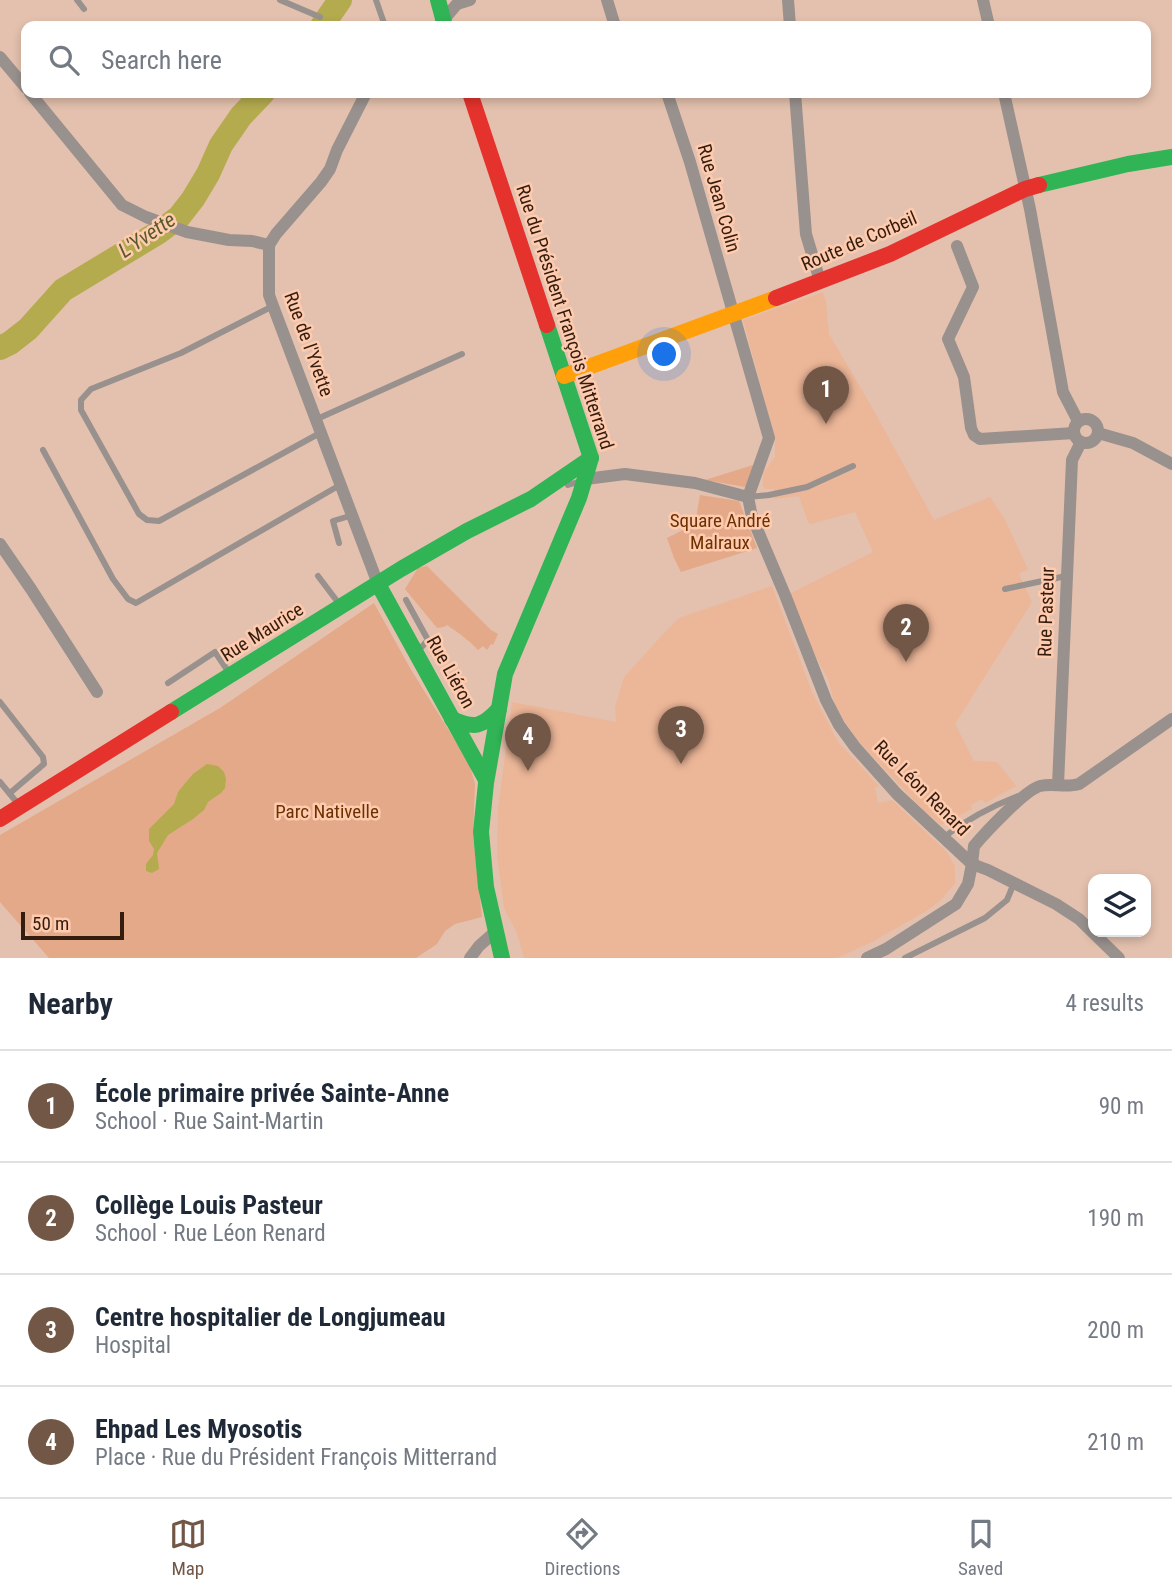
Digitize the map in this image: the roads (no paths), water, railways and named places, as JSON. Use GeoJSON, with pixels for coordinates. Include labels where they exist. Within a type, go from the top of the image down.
{"type":"FeatureCollection","features":[{"type":"Feature","properties":{"kind":"main road"},"geometry":{"type":"LineString","coordinates":[[438,0],[441,21]]}},
{"type":"Feature","properties":{"kind":"main road","name":"Rue du Président François Mitterrand"},"geometry":{"type":"LineString","coordinates":[[472,98],[590,458],[579,498],[505,674],[501,691],[482,814],[482,864],[502,958]]}},
{"type":"Feature","properties":{"kind":"main road","name":"Route de Corbeil"},"geometry":{"type":"LineString","coordinates":[[564,376],[890,254],[1025,189],[1128,164],[1172,157]]}},
{"type":"Feature","properties":{"kind":"main road","name":"Rue Maurice"},"geometry":{"type":"LineString","coordinates":[[0,819],[15,800],[231,676],[401,569],[467,531],[531,499],[590,458]]}},
{"type":"Feature","properties":{"kind":"main road"},"geometry":{"type":"LineString","coordinates":[[568,485],[579,498]]}},
{"type":"Feature","properties":{"kind":"main road","name":"Rue Maurice"},"geometry":{"type":"LineString","coordinates":[[549,487],[568,485]]}},
{"type":"Feature","properties":{"kind":"main road","name":"Rue Liéron"},"geometry":{"type":"LineString","coordinates":[[378,584],[486,780]]}},
{"type":"Feature","properties":{"kind":"main road"},"geometry":{"type":"LineString","coordinates":[[452,719],[470,727],[481,725],[499,709]]}},
{"type":"Feature","properties":{"kind":"street"},"geometry":{"type":"LineString","coordinates":[[445,21],[457,4],[470,0]]}},
{"type":"Feature","properties":{"kind":"street"},"geometry":{"type":"LineString","coordinates":[[607,0],[613,21]]}},
{"type":"Feature","properties":{"kind":"street"},"geometry":{"type":"LineString","coordinates":[[788,0],[790,21]]}},
{"type":"Feature","properties":{"kind":"street"},"geometry":{"type":"LineString","coordinates":[[983,0],[988,21]]}},
{"type":"Feature","properties":{"kind":"street"},"geometry":{"type":"LineString","coordinates":[[0,57],[21,82]]}},
{"type":"Feature","properties":{"kind":"street"},"geometry":{"type":"LineString","coordinates":[[34,98],[118,201],[134,212],[181,230],[268,245],[330,169],[363,98]]}},
{"type":"Feature","properties":{"kind":"street","name":"Rue Jean Colin"},"geometry":{"type":"LineString","coordinates":[[669,98],[690,162],[769,438],[748,497]]}},
{"type":"Feature","properties":{"kind":"street"},"geometry":{"type":"LineString","coordinates":[[795,98],[806,234],[820,281]]}},
{"type":"Feature","properties":{"kind":"street"},"geometry":{"type":"LineString","coordinates":[[957,246],[973,287],[948,339],[964,377],[974,435],[980,439],[1077,432],[1087,419],[1096,423],[1098,433],[1094,440],[1085,443],[1077,432],[1063,392],[1005,98]]}},
{"type":"Feature","properties":{"kind":"street","name":"Rue de l'Yvette"},"geometry":{"type":"LineString","coordinates":[[268,245],[269,295],[378,584]]}},
{"type":"Feature","properties":{"kind":"street","name":"Rue Pasteur"},"geometry":{"type":"LineString","coordinates":[[1058,785],[1072,460],[1077,432]]}},
{"type":"Feature","properties":{"kind":"street"},"geometry":{"type":"LineString","coordinates":[[1098,433],[1133,443],[1172,464]]}},
{"type":"Feature","properties":{"kind":"street"},"geometry":{"type":"LineString","coordinates":[[586,479],[625,474],[695,483],[748,497]]}},
{"type":"Feature","properties":{"kind":"street","name":"Rue Léon Renard"},"geometry":{"type":"LineString","coordinates":[[748,497],[752,517],[826,700],[855,747],[897,794],[972,864],[1056,904],[1079,919],[1119,958]]}},
{"type":"Feature","properties":{"kind":"street"},"geometry":{"type":"LineString","coordinates":[[0,544],[97,692]]}},
{"type":"Feature","properties":{"kind":"street"},"geometry":{"type":"LineString","coordinates":[[869,957],[956,904],[968,884],[974,846],[1029,791],[1045,785],[1070,787],[1079,784],[1172,719]]}},
{"type":"Feature","properties":{"kind":"street"},"geometry":{"type":"LineString","coordinates":[[476,955],[495,932]]}},
{"type":"Feature","properties":{"kind":"lane"},"geometry":{"type":"LineString","coordinates":[[77,0],[84,9]]}},
{"type":"Feature","properties":{"kind":"lane"},"geometry":{"type":"LineString","coordinates":[[280,0],[320,16]]}},
{"type":"Feature","properties":{"kind":"lane"},"geometry":{"type":"LineString","coordinates":[[376,0],[383,21]]}},
{"type":"Feature","properties":{"kind":"lane"},"geometry":{"type":"LineString","coordinates":[[273,306],[181,353],[91,389],[81,400],[81,410],[139,514],[147,520],[159,521],[321,432]]}},
{"type":"Feature","properties":{"kind":"lane"},"geometry":{"type":"LineString","coordinates":[[317,419],[462,354]]}},
{"type":"Feature","properties":{"kind":"lane"},"geometry":{"type":"LineString","coordinates":[[43,450],[113,579],[128,599],[136,603],[341,484]]}},
{"type":"Feature","properties":{"kind":"lane"},"geometry":{"type":"LineString","coordinates":[[748,497],[807,487],[853,466]]}},
{"type":"Feature","properties":{"kind":"lane"},"geometry":{"type":"LineString","coordinates":[[568,485],[586,479]]}},
{"type":"Feature","properties":{"kind":"lane"},"geometry":{"type":"LineString","coordinates":[[339,543],[333,521],[353,514]]}},
{"type":"Feature","properties":{"kind":"lane"},"geometry":{"type":"LineString","coordinates":[[318,576],[342,607]]}},
{"type":"Feature","properties":{"kind":"lane"},"geometry":{"type":"LineString","coordinates":[[1005,589],[1066,576]]}},
{"type":"Feature","properties":{"kind":"lane"},"geometry":{"type":"LineString","coordinates":[[407,600],[428,640],[416,654]]}},
{"type":"Feature","properties":{"kind":"lane"},"geometry":{"type":"LineString","coordinates":[[168,683],[215,652],[231,676]]}},
{"type":"Feature","properties":{"kind":"lane"},"geometry":{"type":"LineString","coordinates":[[0,702],[43,757],[44,764],[15,800],[0,782]]}},
{"type":"Feature","properties":{"kind":"lane"},"geometry":{"type":"LineString","coordinates":[[944,837],[994,806],[1029,791]]}},
{"type":"Feature","properties":{"kind":"lane"},"geometry":{"type":"LineString","coordinates":[[905,958],[985,918],[1007,900],[1014,883]]}},
{"type":"Feature","properties":{"kind":"waterway","name":"L'Yvette"},"geometry":{"type":"LineString","coordinates":[[325,21],[340,0]]}},
{"type":"Feature","properties":{"kind":"waterway","name":"L'Yvette"},"geometry":{"type":"LineString","coordinates":[[0,348],[28,329],[63,290],[179,217],[208,174],[221,145],[241,116],[258,98]]}},
{"type":"Feature","properties":{"kind":"place","name":"École primaire privée Sainte-Anne"},"geometry":{"type":"Point","coordinates":[826,424]}},
{"type":"Feature","properties":{"kind":"place","name":"Collège Louis Pasteur"},"geometry":{"type":"Point","coordinates":[906,662]}},
{"type":"Feature","properties":{"kind":"place","name":"Centre hospitalier de Longjumeau"},"geometry":{"type":"Point","coordinates":[681,764]}},
{"type":"Feature","properties":{"kind":"place","name":"Ehpad Les Myosotis"},"geometry":{"type":"Point","coordinates":[528,771]}},
{"type":"Feature","properties":{"kind":"park label","name":"Square André Malraux"},"geometry":{"type":"Point","coordinates":[720,531]}},
{"type":"Feature","properties":{"kind":"park label","name":"Parc Nativelle"},"geometry":{"type":"Point","coordinates":[327,811]}}]}
